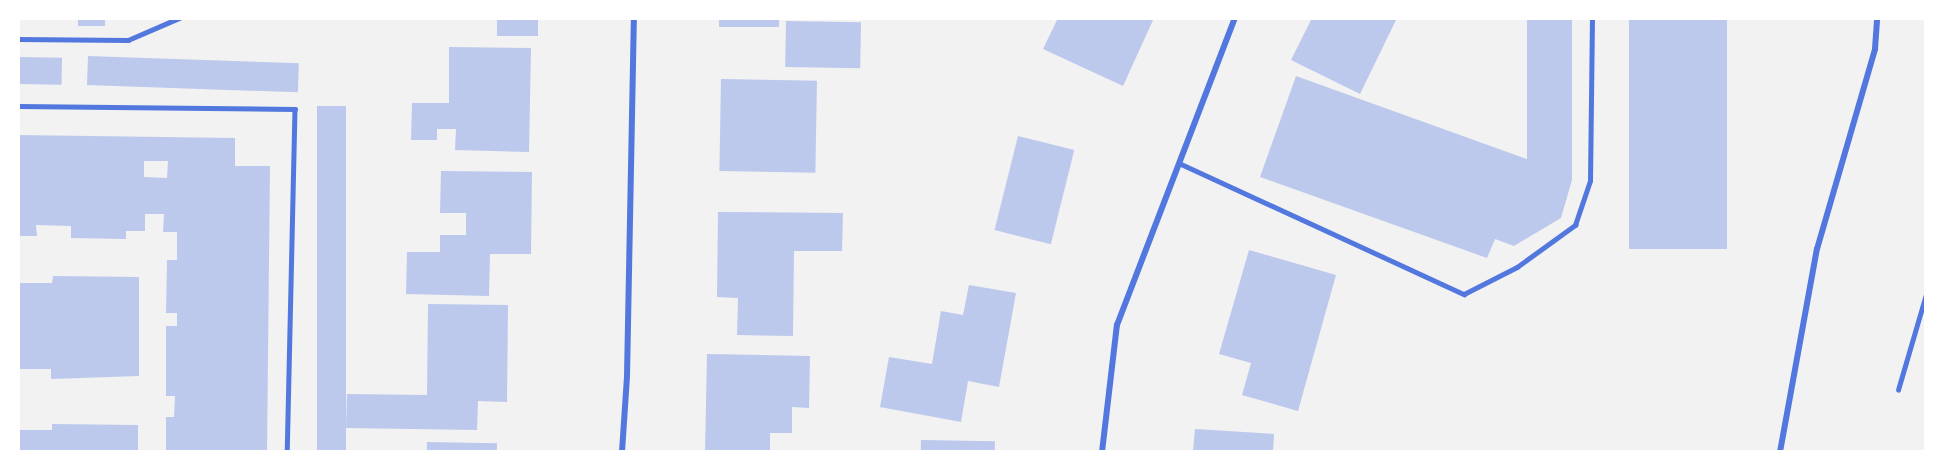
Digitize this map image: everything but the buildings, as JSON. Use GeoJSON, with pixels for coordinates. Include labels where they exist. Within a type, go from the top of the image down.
{"type":"FeatureCollection","features":[{"type":"Feature","properties":{"kind":"street"},"geometry":{"type":"LineString","coordinates":[[622,452],[627,376],[634,18]]}},
{"type":"Feature","properties":{"kind":"street"},"geometry":{"type":"LineString","coordinates":[[1102,452],[1117,325],[1235,18]]}},
{"type":"Feature","properties":{"kind":"street"},"geometry":{"type":"LineString","coordinates":[[1780,452],[1817,249],[1875,49],[1877,18]]}},
{"type":"Feature","properties":{"kind":"lane"},"geometry":{"type":"LineString","coordinates":[[18,39],[128,40],[179,18]]}},
{"type":"Feature","properties":{"kind":"lane"},"geometry":{"type":"LineString","coordinates":[[1179,163],[1464,294],[1517,267],[1575,225],[1590,181],[1592,18]]}},
{"type":"Feature","properties":{"kind":"lane"},"geometry":{"type":"LineString","coordinates":[[18,106],[295,109],[287,452]]}},
{"type":"Feature","properties":{"kind":"lane"},"geometry":{"type":"LineString","coordinates":[[1898,390],[1926,294]]}}]}
